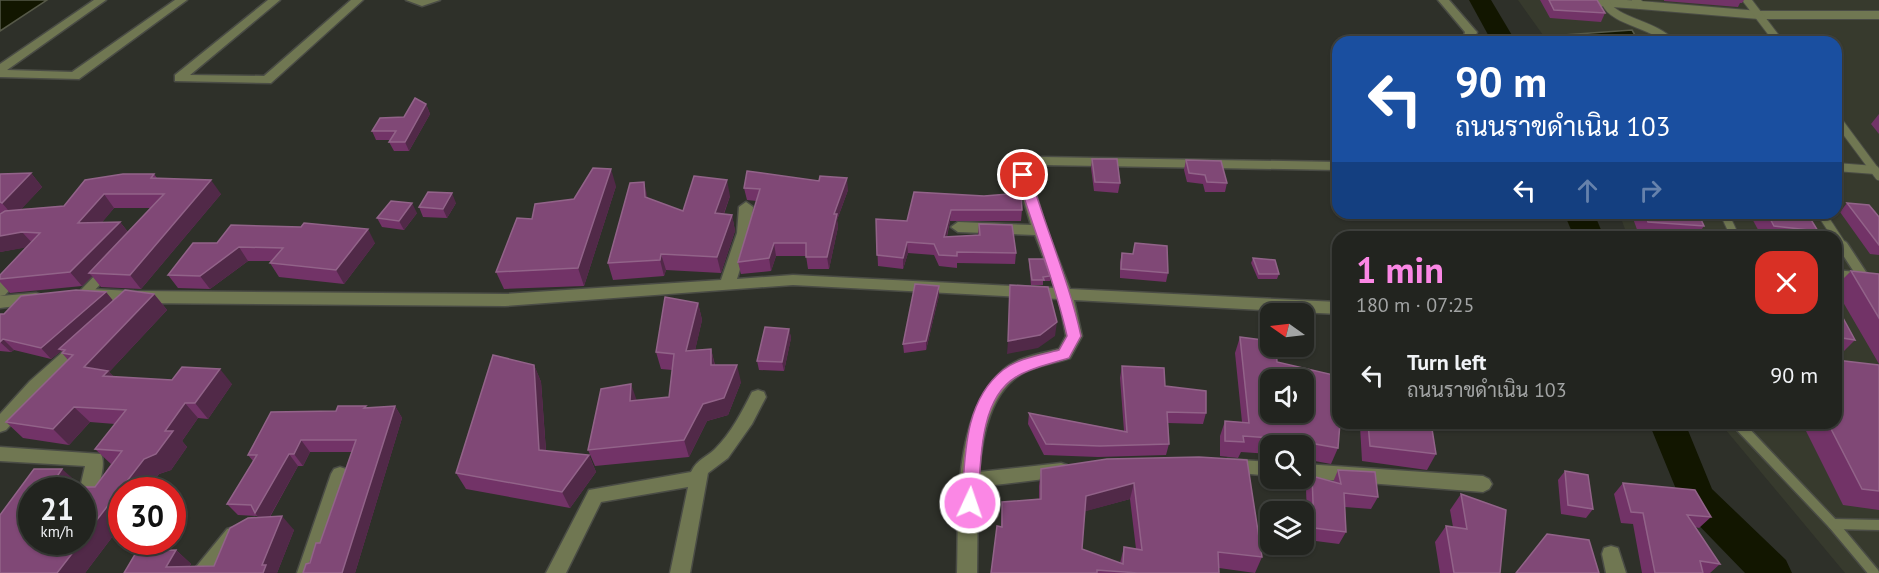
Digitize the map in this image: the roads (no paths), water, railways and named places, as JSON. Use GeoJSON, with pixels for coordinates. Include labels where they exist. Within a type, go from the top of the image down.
{"type":"FeatureCollection","features":[{"type":"Feature","properties":{"kind":"street"},"geometry":{"type":"LineString","coordinates":[[0,71],[101,0]]}},
{"type":"Feature","properties":{"kind":"street"},"geometry":{"type":"LineString","coordinates":[[0,71],[75,76],[182,0]]}},
{"type":"Feature","properties":{"kind":"street"},"geometry":{"type":"LineString","coordinates":[[275,0],[179,78],[267,80],[358,0]]}},
{"type":"Feature","properties":{"kind":"street"},"geometry":{"type":"LineString","coordinates":[[411,0],[422,3],[435,0]]}},
{"type":"Feature","properties":{"kind":"street"},"geometry":{"type":"LineString","coordinates":[[1443,0],[1471,32],[1469,36]]}},
{"type":"Feature","properties":{"kind":"street"},"geometry":{"type":"LineString","coordinates":[[966,573],[975,431],[993,392],[1008,374],[1028,364],[1064,354],[1074,336],[1065,294],[1040,230],[1023,175],[1029,165],[1042,161],[1332,166]]}},
{"type":"Feature","properties":{"kind":"street"},"geometry":{"type":"LineString","coordinates":[[727,285],[744,233],[746,207]]}},
{"type":"Feature","properties":{"kind":"street"},"geometry":{"type":"LineString","coordinates":[[958,227],[1040,230]]}},
{"type":"Feature","properties":{"kind":"street"},"geometry":{"type":"LineString","coordinates":[[0,291],[28,261]]}},
{"type":"Feature","properties":{"kind":"street"},"geometry":{"type":"LineString","coordinates":[[79,294],[134,297],[505,300],[793,280],[1332,308]]}},
{"type":"Feature","properties":{"kind":"street"},"geometry":{"type":"LineString","coordinates":[[0,302],[53,297]]}},
{"type":"Feature","properties":{"kind":"street"},"geometry":{"type":"LineString","coordinates":[[118,312],[134,297]]}},
{"type":"Feature","properties":{"kind":"street"},"geometry":{"type":"LineString","coordinates":[[0,424],[36,386],[93,334]]}},
{"type":"Feature","properties":{"kind":"street"},"geometry":{"type":"LineString","coordinates":[[680,573],[698,478],[704,465],[722,453],[746,422],[758,397]]}},
{"type":"Feature","properties":{"kind":"street"},"geometry":{"type":"LineString","coordinates":[[0,454],[95,459],[91,477]]}},
{"type":"Feature","properties":{"kind":"street"},"geometry":{"type":"LineString","coordinates":[[45,474],[59,457]]}},
{"type":"Feature","properties":{"kind":"street"},"geometry":{"type":"LineString","coordinates":[[1205,465],[1260,468]]}},
{"type":"Feature","properties":{"kind":"street"},"geometry":{"type":"LineString","coordinates":[[971,480],[1081,468]]}},
{"type":"Feature","properties":{"kind":"street"},"geometry":{"type":"LineString","coordinates":[[1314,472],[1484,484]]}},
{"type":"Feature","properties":{"kind":"street"},"geometry":{"type":"LineString","coordinates":[[307,573],[340,474]]}},
{"type":"Feature","properties":{"kind":"street"},"geometry":{"type":"LineString","coordinates":[[556,573],[595,495],[698,478]]}},
{"type":"Feature","properties":{"kind":"street"},"geometry":{"type":"LineString","coordinates":[[201,573],[234,535],[254,524]]}},
{"type":"Feature","properties":{"kind":"street"},"geometry":{"type":"LineString","coordinates":[[1611,554],[1616,573]]}},
{"type":"Feature","properties":{"kind":"lane"},"geometry":{"type":"LineString","coordinates":[[1570,0],[1638,3],[1759,15],[1879,15]]}},
{"type":"Feature","properties":{"kind":"lane"},"geometry":{"type":"LineString","coordinates":[[1748,0],[1775,36]]}},
{"type":"Feature","properties":{"kind":"lane"},"geometry":{"type":"LineString","coordinates":[[1606,3],[1608,8],[1623,19],[1659,31],[1666,36]]}},
{"type":"Feature","properties":{"kind":"lane"},"geometry":{"type":"LineString","coordinates":[[1842,126],[1877,173]]}},
{"type":"Feature","properties":{"kind":"lane"},"geometry":{"type":"LineString","coordinates":[[1842,168],[1877,173]]}},
{"type":"Feature","properties":{"kind":"lane"},"geometry":{"type":"LineString","coordinates":[[1842,242],[1868,278],[1842,276]]}},
{"type":"Feature","properties":{"kind":"lane"},"geometry":{"type":"LineString","coordinates":[[79,294],[109,268]]}},
{"type":"Feature","properties":{"kind":"lane"},"geometry":{"type":"LineString","coordinates":[[1743,429],[1833,524],[1874,573]]}},
{"type":"Feature","properties":{"kind":"lane"},"geometry":{"type":"LineString","coordinates":[[1833,524],[1879,525]]}},
{"type":"Feature","properties":{"kind":"waterway"},"geometry":{"type":"LineString","coordinates":[[1480,0],[1501,36]]}},
{"type":"Feature","properties":{"kind":"waterway"},"geometry":{"type":"LineString","coordinates":[[1582,219],[1586,231]]}},
{"type":"Feature","properties":{"kind":"waterway"},"geometry":{"type":"LineString","coordinates":[[1669,429],[1698,499],[1772,573]]}}]}
